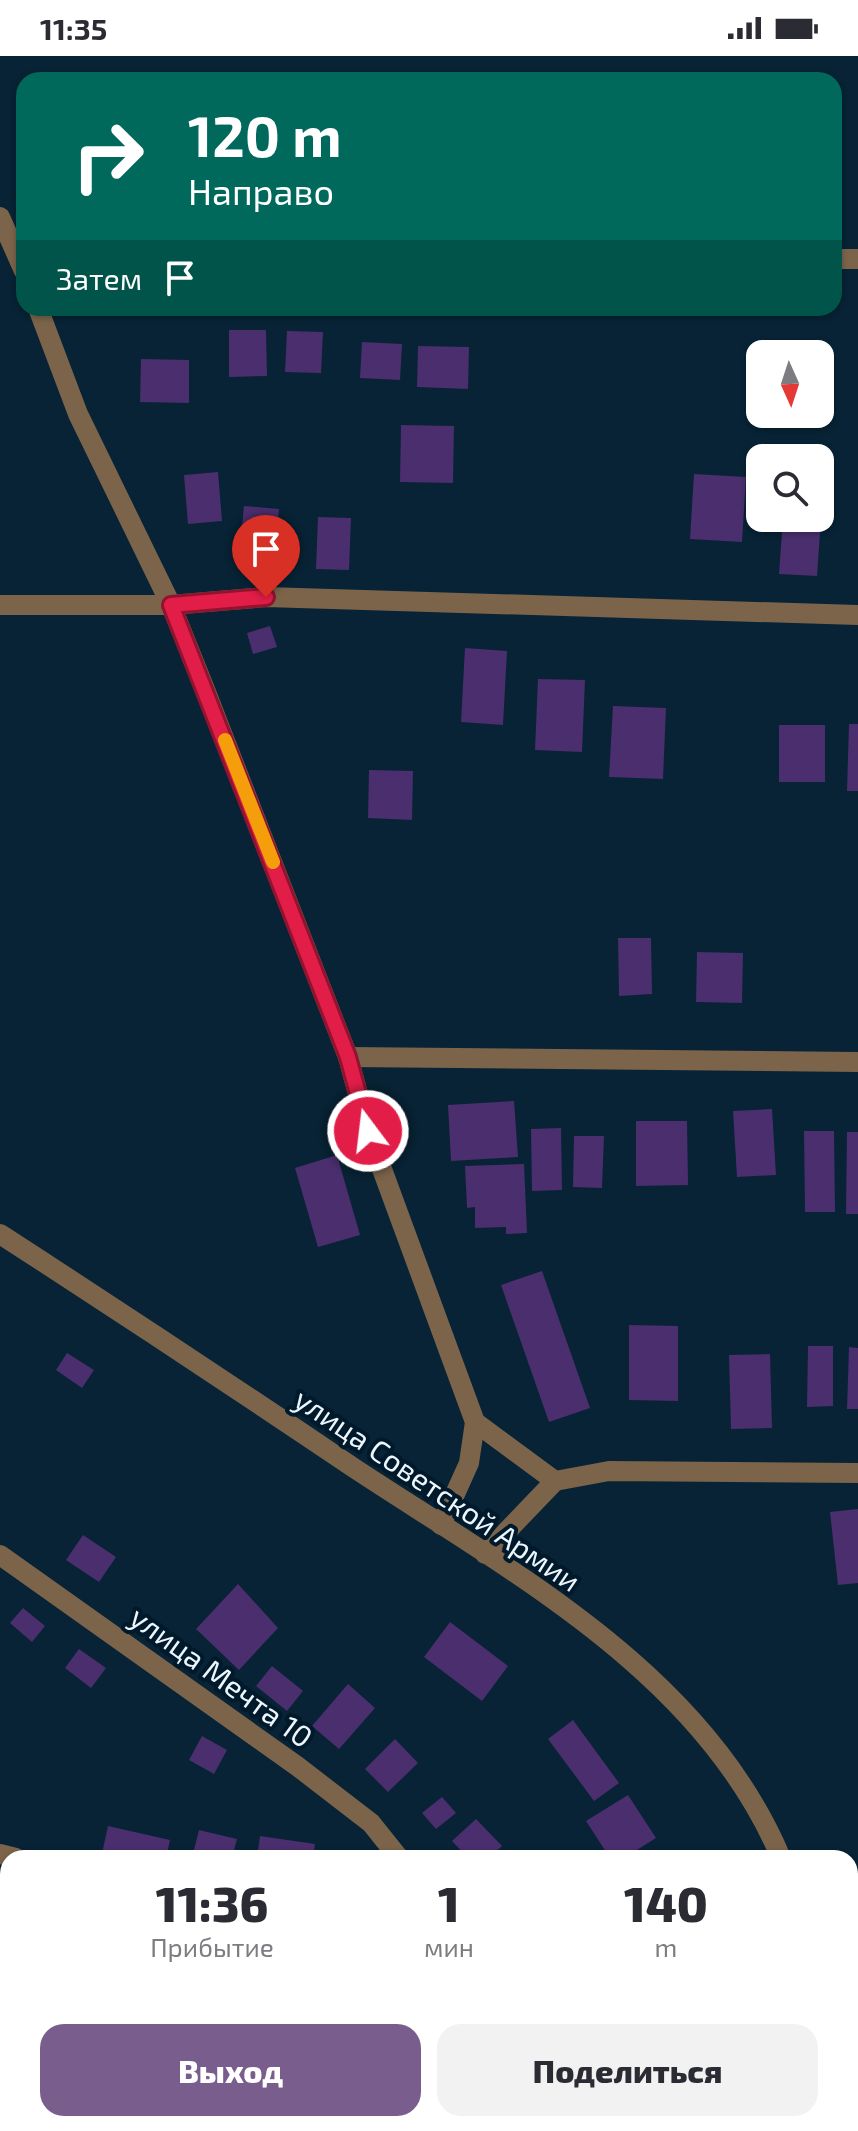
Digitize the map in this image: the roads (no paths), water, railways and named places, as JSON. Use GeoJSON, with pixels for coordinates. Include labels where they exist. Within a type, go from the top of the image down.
{"type":"FeatureCollection","features":[{"type":"Feature","properties":{"kind":"street"},"geometry":{"type":"LineString","coordinates":[[0,217],[16,258]]}},
{"type":"Feature","properties":{"kind":"street"},"geometry":{"type":"LineString","coordinates":[[41,316],[78,414],[171,605],[348,1057],[368,1131],[475,1422],[469,1463],[441,1525]]}},
{"type":"Feature","properties":{"kind":"street"},"geometry":{"type":"LineString","coordinates":[[0,605],[171,605],[266,597],[858,615]]}},
{"type":"Feature","properties":{"kind":"street"},"geometry":{"type":"LineString","coordinates":[[348,1057],[858,1062]]}},
{"type":"Feature","properties":{"kind":"street","name":"улица Советской Армии"},"geometry":{"type":"LineString","coordinates":[[0,1234],[485,1554],[615,1646],[673,1700],[725,1760],[765,1820],[778,1850]]}},
{"type":"Feature","properties":{"kind":"street"},"geometry":{"type":"LineString","coordinates":[[475,1422],[555,1481]]}},
{"type":"Feature","properties":{"kind":"street"},"geometry":{"type":"LineString","coordinates":[[485,1554],[555,1481],[609,1471],[858,1473]]}},
{"type":"Feature","properties":{"kind":"street","name":"улица Мечта 10"},"geometry":{"type":"LineString","coordinates":[[0,1555],[346,1804],[371,1823],[393,1850]]}}]}
